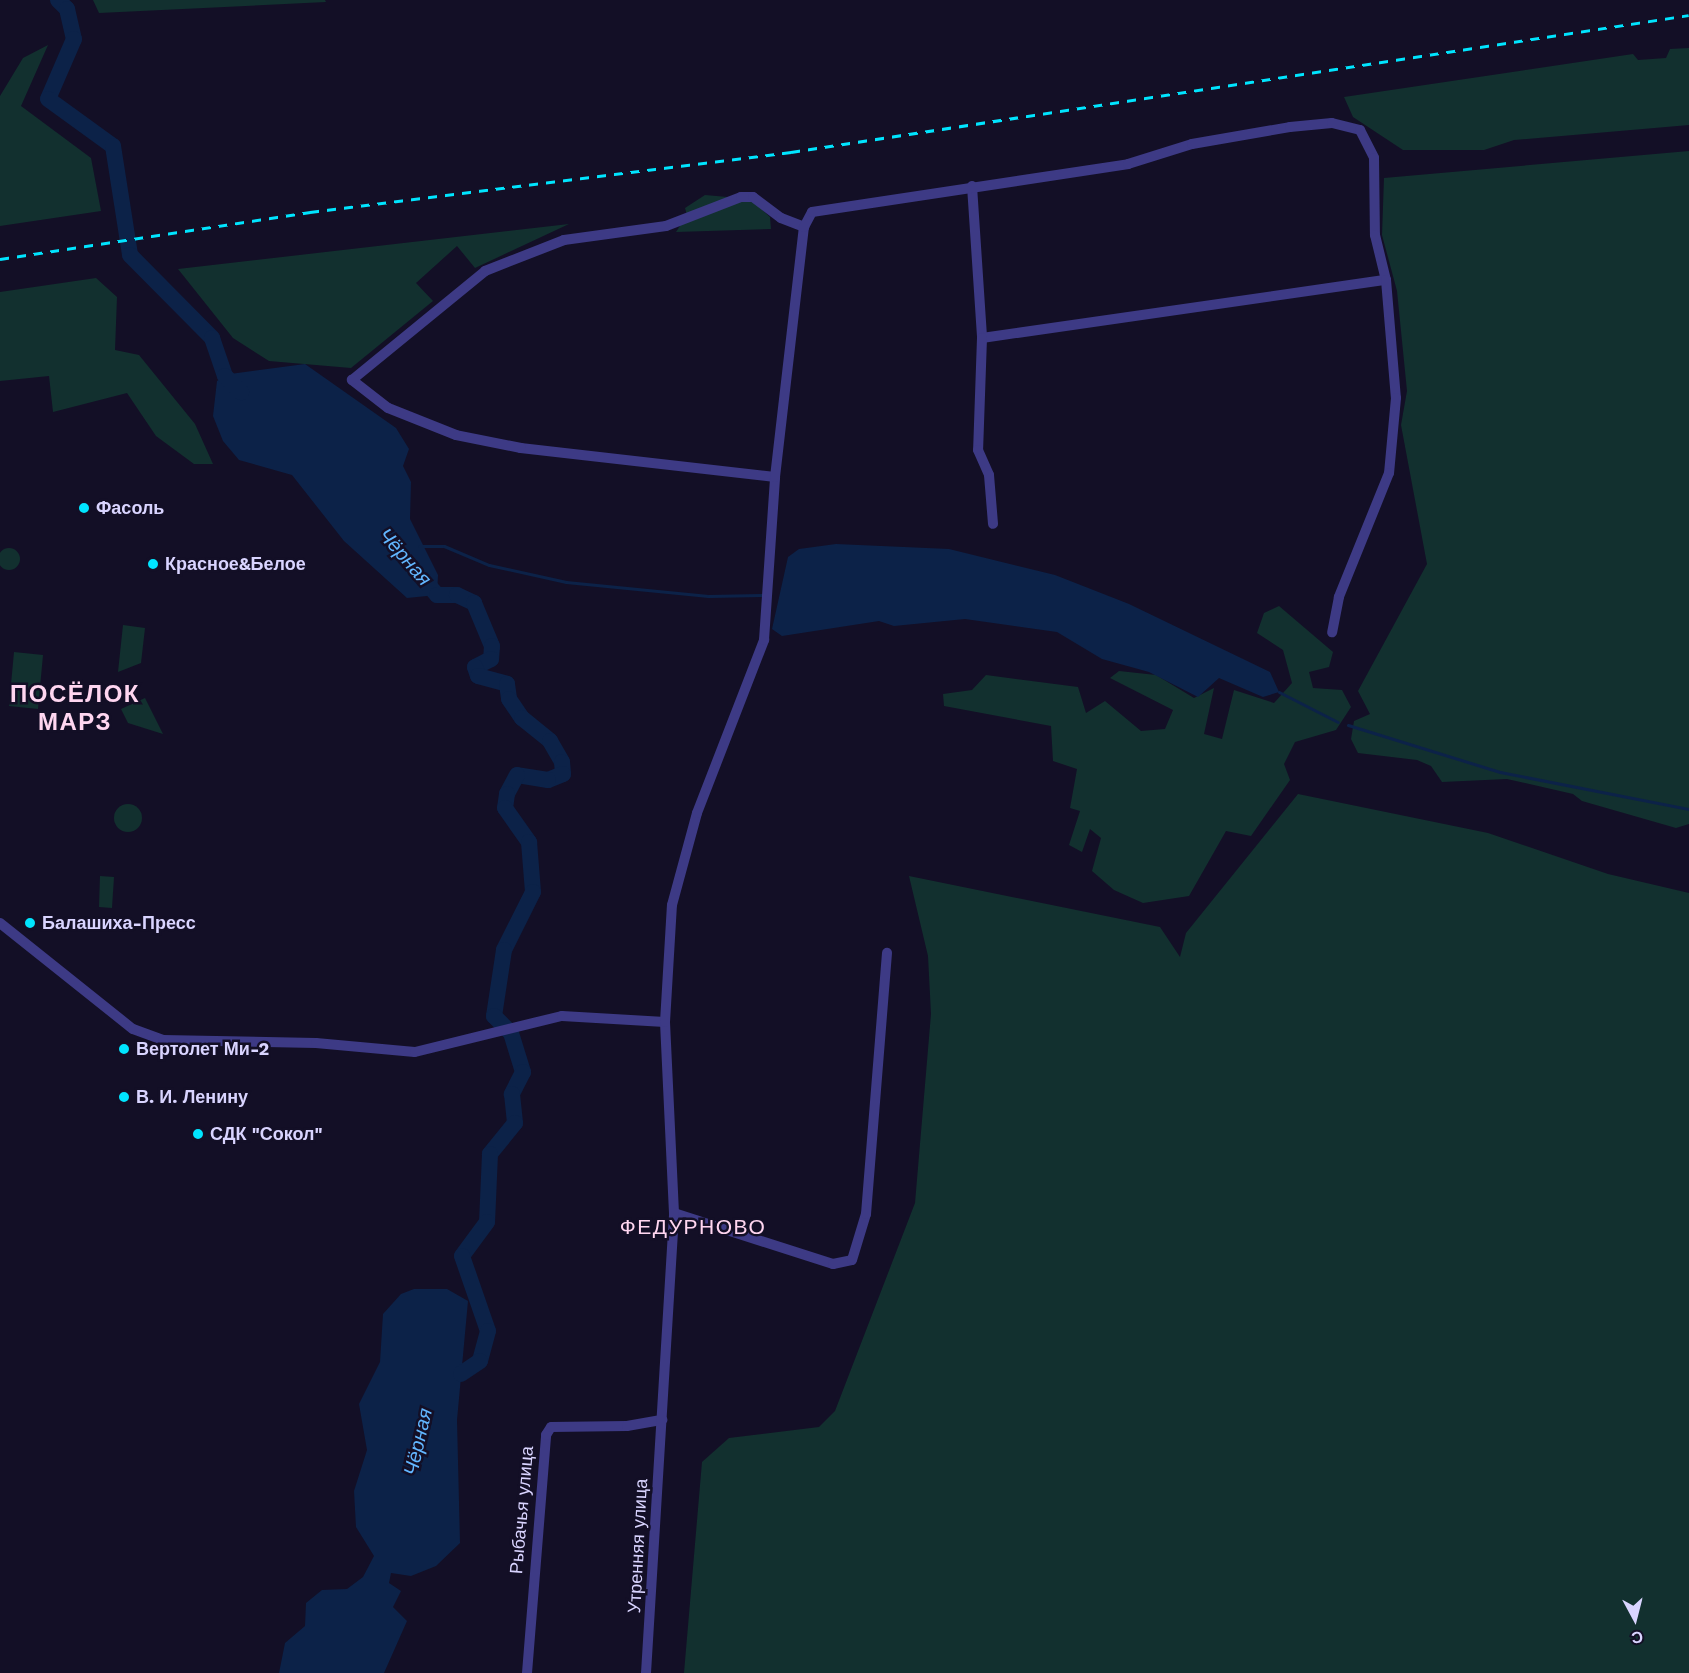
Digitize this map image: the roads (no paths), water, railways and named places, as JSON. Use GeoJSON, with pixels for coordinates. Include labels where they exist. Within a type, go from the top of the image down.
{"type":"FeatureCollection","features":[{"type":"Feature","properties":{"kind":"street"},"geometry":{"type":"LineString","coordinates":[[775,477],[456,435],[388,408],[352,380],[485,271],[564,240],[666,226],[741,197],[753,197],[780,218],[804,226],[820,208],[1128,164],[1192,144],[1290,127],[1347,125],[1371,145],[1375,235],[1386,280],[1396,398],[1389,473],[1339,597],[1332,632]]}},
{"type":"Feature","properties":{"kind":"street"},"geometry":{"type":"LineString","coordinates":[[972,186],[981,338],[978,450],[989,475],[993,524]]}},
{"type":"Feature","properties":{"kind":"street","name":"Утренняя улица"},"geometry":{"type":"LineString","coordinates":[[646,1673],[674,1214],[665,1022],[674,891],[697,813],[764,640],[775,477],[804,226]]}},
{"type":"Feature","properties":{"kind":"street"},"geometry":{"type":"LineString","coordinates":[[981,338],[1386,280]]}},
{"type":"Feature","properties":{"kind":"street"},"geometry":{"type":"LineString","coordinates":[[0,923],[152,1038],[414,1052],[457,1046],[520,1024],[584,1015],[665,1022]]}},
{"type":"Feature","properties":{"kind":"street"},"geometry":{"type":"LineString","coordinates":[[674,1214],[833,1264],[852,1260],[866,1214],[886,952]]}},
{"type":"Feature","properties":{"kind":"street","name":"Рыбачья улица"},"geometry":{"type":"LineString","coordinates":[[527,1673],[546,1435],[551,1427],[627,1426],[662,1420]]}},
{"type":"Feature","properties":{"kind":"water"},"geometry":{"type":"Polygon","coordinates":[[[305,364],[396,428],[409,449],[403,466],[411,482],[410,519],[438,575],[437,595],[407,598],[344,541],[292,475],[239,460],[223,441],[213,416],[217,381],[230,374],[305,364]]]}},
{"type":"Feature","properties":{"kind":"water"},"geometry":{"type":"Polygon","coordinates":[[[836,544],[949,549],[1055,575],[1129,604],[1270,672],[1279,692],[1263,697],[1219,678],[1198,697],[1149,672],[1102,659],[1057,632],[965,619],[894,626],[879,621],[782,636],[772,629],[788,557],[799,549],[836,544]]]}},
{"type":"Feature","properties":{"kind":"water"},"geometry":{"type":"Polygon","coordinates":[[[414,1289],[447,1289],[468,1301],[457,1420],[460,1543],[436,1566],[411,1576],[391,1573],[389,1583],[401,1591],[393,1607],[407,1621],[384,1673],[279,1673],[285,1643],[305,1626],[306,1603],[322,1590],[347,1589],[363,1577],[374,1556],[356,1527],[354,1491],[367,1450],[359,1404],[380,1362],[383,1314],[401,1294],[414,1289]]]}},
{"type":"Feature","properties":{"kind":"waterway","name":"Чёрная"},"geometry":{"type":"LineString","coordinates":[[58,0],[67,9],[74,39],[48,99],[113,146],[130,255],[212,338],[225,376],[241,392]]}},
{"type":"Feature","properties":{"kind":"waterway"},"geometry":{"type":"LineString","coordinates":[[419,546],[444,546],[489,565],[566,582],[708,596],[762,595]]}},
{"type":"Feature","properties":{"kind":"waterway","name":"Чёрная"},"geometry":{"type":"LineString","coordinates":[[424,580],[437,595],[457,595],[474,603],[492,646],[491,659],[475,667],[478,676],[507,684],[509,699],[522,718],[550,741],[562,762],[563,774],[548,780],[517,775],[507,794],[505,808],[529,842],[533,892],[504,950],[494,1016],[511,1033],[523,1072],[512,1094],[515,1123],[490,1154],[487,1222],[462,1256],[488,1331],[480,1361],[461,1374]]}},
{"type":"Feature","properties":{"kind":"waterway"},"geometry":{"type":"LineString","coordinates":[[1279,692],[1338,722]]}},
{"type":"Feature","properties":{"kind":"waterway"},"geometry":{"type":"LineString","coordinates":[[1348,725],[1500,772],[1689,809]]}},
{"type":"Feature","properties":{"kind":"railway"},"geometry":{"type":"LineString","coordinates":[[0,259],[310,212],[791,152],[1689,15]]}},
{"type":"Feature","properties":{"kind":"place","name":"Фасоль"},"geometry":{"type":"Point","coordinates":[84,508]}},
{"type":"Feature","properties":{"kind":"place","name":"Красное&Белое"},"geometry":{"type":"Point","coordinates":[153,564]}},
{"type":"Feature","properties":{"kind":"place","name":"Балашиха-Пресс"},"geometry":{"type":"Point","coordinates":[30,923]}},
{"type":"Feature","properties":{"kind":"place","name":"Вертолет Ми-2"},"geometry":{"type":"Point","coordinates":[124,1049]}},
{"type":"Feature","properties":{"kind":"place","name":"В. И. Ленину"},"geometry":{"type":"Point","coordinates":[124,1097]}},
{"type":"Feature","properties":{"kind":"place","name":"СДК \"Сокол\""},"geometry":{"type":"Point","coordinates":[198,1134]}},
{"type":"Feature","properties":{"kind":"district","name":"ПОСЁЛОК МАРЗ"},"geometry":{"type":"Point","coordinates":[75,709]}},
{"type":"Feature","properties":{"kind":"district","name":"ФЕДУРНОВО"},"geometry":{"type":"Point","coordinates":[693,1227]}}]}
